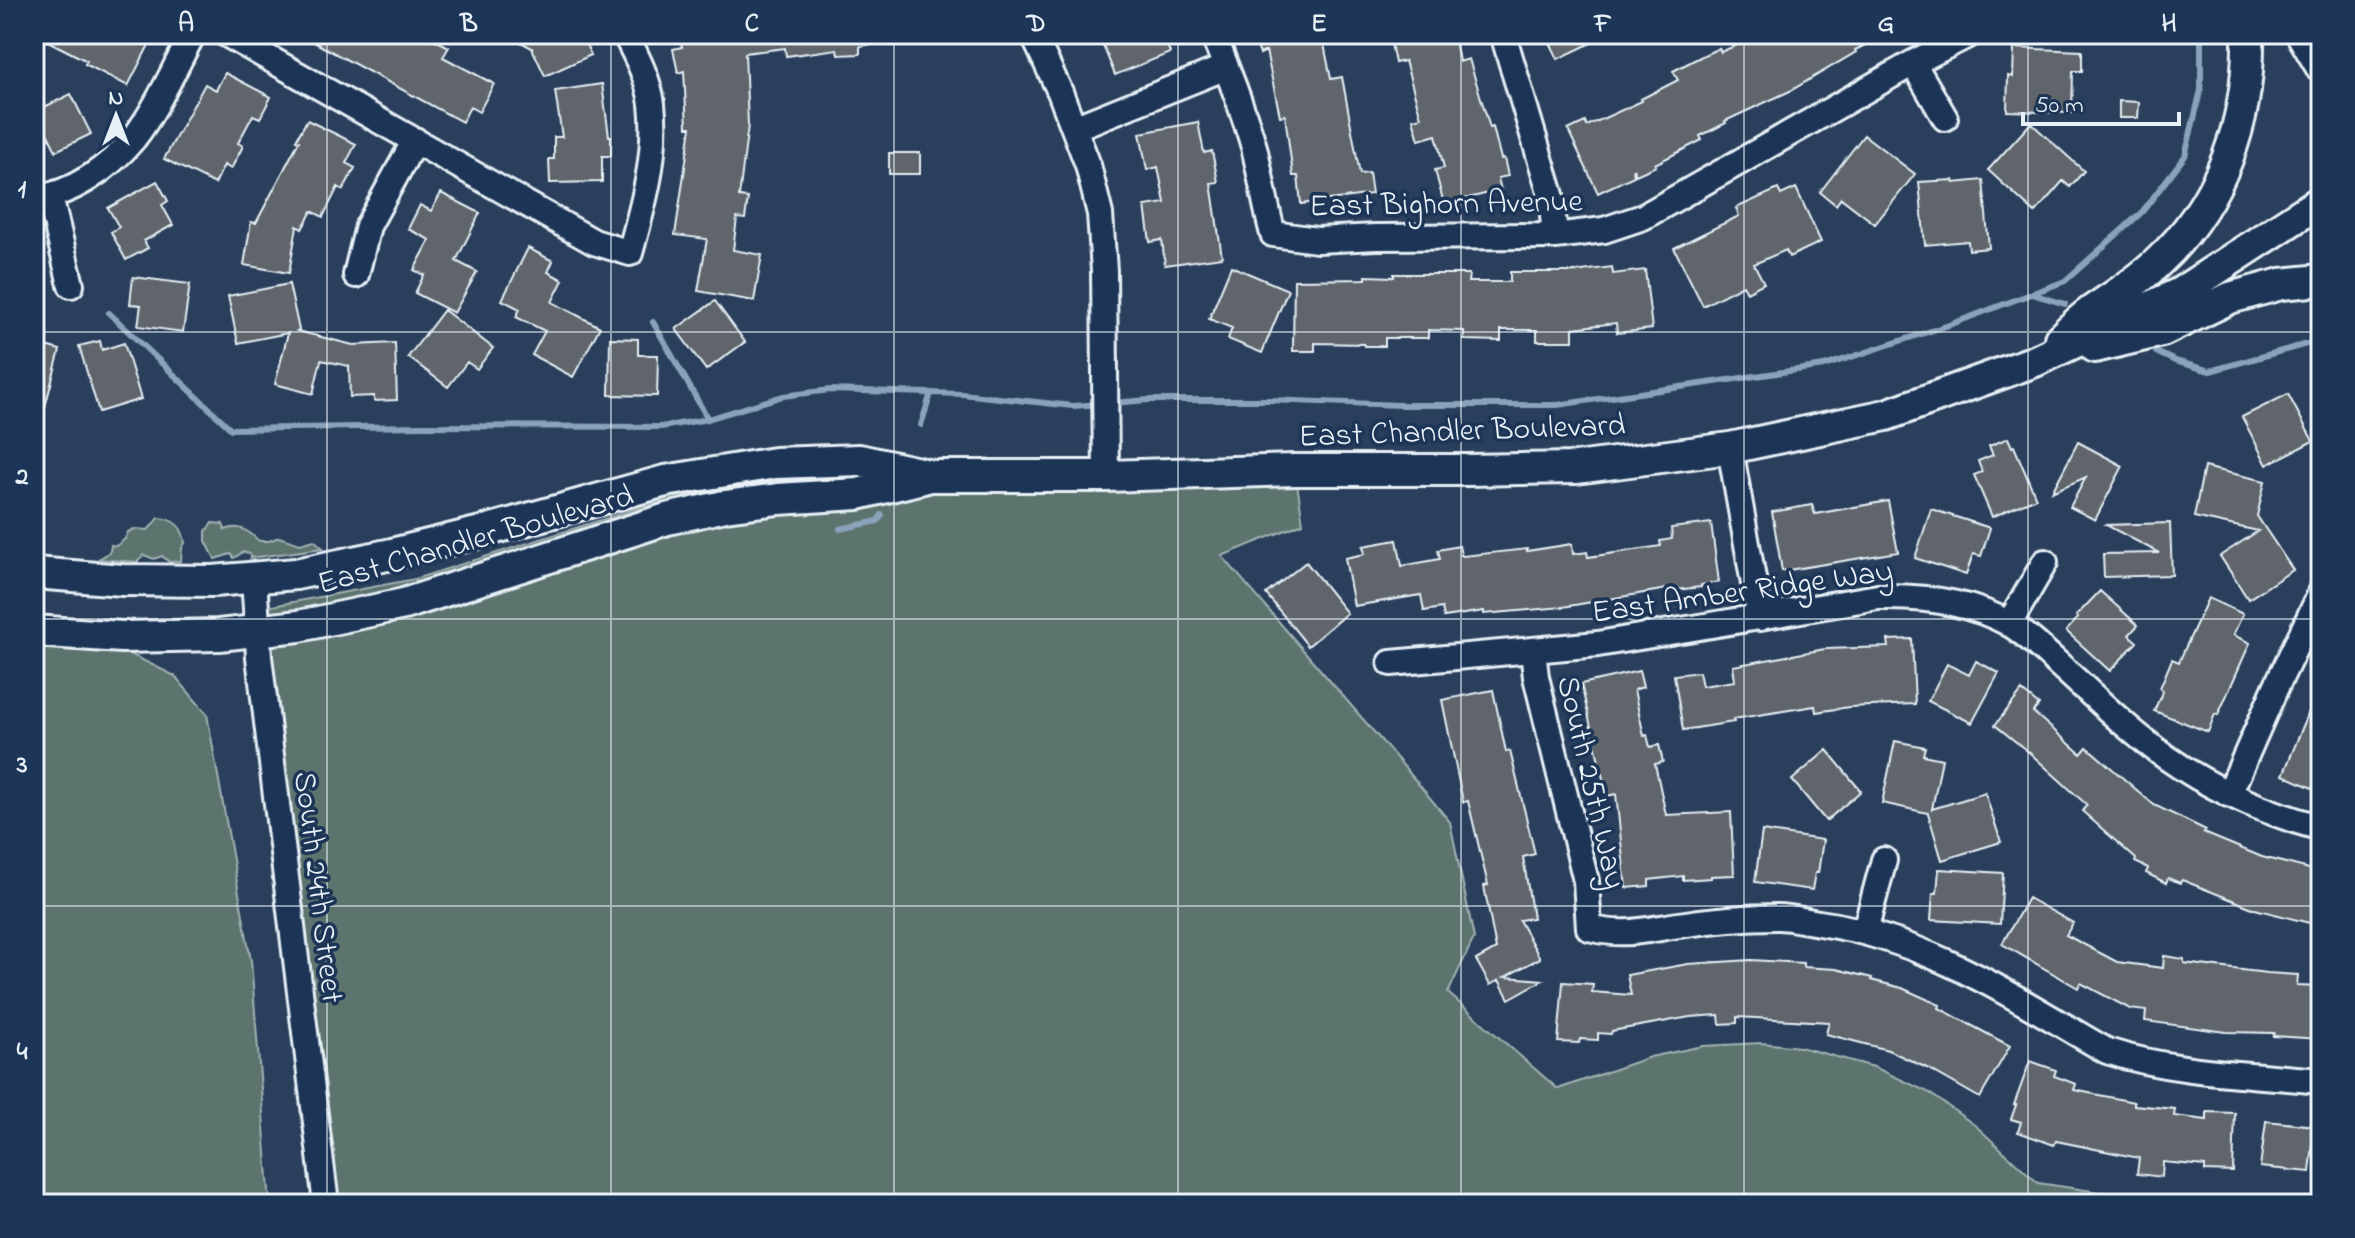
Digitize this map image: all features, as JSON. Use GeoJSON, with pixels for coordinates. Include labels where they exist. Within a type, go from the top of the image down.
{"type":"FeatureCollection","features":[{"type":"Feature","properties":{"kind":"main road"},"geometry":{"type":"LineString","coordinates":[[2035,361],[2090,312],[2155,266],[2204,207],[2225,166],[2240,121],[2249,63],[2248,34]]}},
{"type":"Feature","properties":{"kind":"main road"},"geometry":{"type":"LineString","coordinates":[[2302,34],[2321,66]]}},
{"type":"Feature","properties":{"kind":"main road","name":"East Chandler Boulevard"},"geometry":{"type":"LineString","coordinates":[[34,573],[123,580],[216,581],[296,574],[481,532],[665,481],[775,463],[859,460],[933,476],[1106,476],[1295,470],[1576,468],[1730,448],[1886,415],[2035,361],[2180,293],[2321,201]]}},
{"type":"Feature","properties":{"kind":"main road"},"geometry":{"type":"LineString","coordinates":[[2035,361],[2162,331],[2230,298],[2281,284],[2321,280]]}},
{"type":"Feature","properties":{"kind":"main road","name":"East Chandler Boulevard"},"geometry":{"type":"LineString","coordinates":[[34,631],[122,637],[219,635],[299,626],[404,604],[667,519],[725,506],[778,499],[858,494],[933,476]]}},
{"type":"Feature","properties":{"kind":"street"},"geometry":{"type":"LineString","coordinates":[[71,285],[42,197],[68,190],[117,156],[133,138],[193,34]]}},
{"type":"Feature","properties":{"kind":"street"},"geometry":{"type":"LineString","coordinates":[[226,34],[594,242],[630,253],[648,183],[652,103],[640,64],[625,34]]}},
{"type":"Feature","properties":{"kind":"street"},"geometry":{"type":"LineString","coordinates":[[1033,34],[1060,92],[1088,165],[1100,214],[1104,271],[1106,476]]}},
{"type":"Feature","properties":{"kind":"street"},"geometry":{"type":"LineString","coordinates":[[1074,128],[1226,67],[1213,34]]}},
{"type":"Feature","properties":{"kind":"street"},"geometry":{"type":"LineString","coordinates":[[1503,34],[1551,195],[1555,236]]}},
{"type":"Feature","properties":{"kind":"street","name":"East Bighorn Avenue"},"geometry":{"type":"LineString","coordinates":[[1226,67],[1255,151],[1263,200],[1273,234],[1317,240],[1555,236],[1604,230],[1643,217],[1913,63],[1970,34]]}},
{"type":"Feature","properties":{"kind":"street"},"geometry":{"type":"LineString","coordinates":[[1913,63],[1945,118]]}},
{"type":"Feature","properties":{"kind":"street"},"geometry":{"type":"LineString","coordinates":[[356,275],[368,226],[415,140]]}},
{"type":"Feature","properties":{"kind":"street"},"geometry":{"type":"LineString","coordinates":[[1730,448],[1760,618]]}},
{"type":"Feature","properties":{"kind":"street"},"geometry":{"type":"LineString","coordinates":[[2009,624],[2045,562]]}},
{"type":"Feature","properties":{"kind":"street","name":"South 24th Street"},"geometry":{"type":"LineString","coordinates":[[254,577],[259,665],[326,1204]]}},
{"type":"Feature","properties":{"kind":"street"},"geometry":{"type":"LineString","coordinates":[[2229,794],[2321,593]]}},
{"type":"Feature","properties":{"kind":"street","name":"East Amber Ridge Way"},"geometry":{"type":"LineString","coordinates":[[1391,663],[1598,644],[1878,597],[1913,596],[1947,601],[1981,611],[2009,624],[2164,756],[2195,776],[2291,820],[2321,828]]}},
{"type":"Feature","properties":{"kind":"street","name":"South 25th Way"},"geometry":{"type":"LineString","coordinates":[[1533,651],[1536,677],[1586,881],[1589,928],[1609,933],[1630,933],[1719,920],[1780,917],[1865,931]]}},
{"type":"Feature","properties":{"kind":"street"},"geometry":{"type":"LineString","coordinates":[[1884,860],[1865,931],[1924,951],[1961,968],[2107,1051],[2131,1059],[2161,1065],[2321,1081]]}},
{"type":"Feature","properties":{"kind":"green space"},"geometry":{"type":"Polygon","coordinates":[[[1295,470],[1303,523],[1222,556],[1450,822],[1474,938],[1448,993],[1558,1089],[1650,1057],[1703,1046],[1761,1043],[1800,1047],[1874,1067],[1928,1092],[1976,1126],[2038,1183],[2203,1204],[326,1204],[256,609],[415,579],[670,498],[726,490],[839,476],[1106,475],[1295,470]]]}},
{"type":"Feature","properties":{"kind":"green space"},"geometry":{"type":"Polygon","coordinates":[[[159,518],[174,522],[182,532],[185,543],[181,561],[169,562],[162,556],[154,559],[144,555],[137,562],[98,559],[109,552],[111,545],[116,546],[125,539],[128,532],[148,530],[159,518]]]}},
{"type":"Feature","properties":{"kind":"green space"},"geometry":{"type":"Polygon","coordinates":[[[212,523],[223,524],[225,530],[244,530],[259,541],[279,537],[300,544],[314,540],[323,548],[250,558],[250,554],[243,552],[234,558],[231,554],[215,559],[206,541],[206,531],[212,523]]]}},
{"type":"Feature","properties":{"kind":"green space"},"geometry":{"type":"Polygon","coordinates":[[[34,640],[120,649],[175,676],[207,714],[251,961],[270,1204],[34,1204],[34,640]]]}},
{"type":"Feature","properties":{"kind":"building"},"geometry":{"type":"Polygon","coordinates":[[[34,34],[142,34],[152,39],[128,86],[34,34]]]}},
{"type":"Feature","properties":{"kind":"building"},"geometry":{"type":"Polygon","coordinates":[[[299,34],[418,34],[428,40],[430,37],[449,47],[443,57],[494,84],[479,112],[470,107],[462,122],[299,34]]]}},
{"type":"Feature","properties":{"kind":"building"},"geometry":{"type":"Polygon","coordinates":[[[506,34],[581,34],[591,55],[545,76],[532,48],[506,34]]]}},
{"type":"Feature","properties":{"kind":"building"},"geometry":{"type":"Polygon","coordinates":[[[679,34],[874,34],[874,44],[860,46],[860,54],[838,55],[837,49],[786,56],[785,48],[745,53],[748,125],[739,197],[748,198],[745,219],[737,218],[733,250],[762,255],[754,301],[698,291],[707,239],[675,235],[691,127],[687,127],[684,71],[678,73],[673,49],[682,47],[679,34]]]}},
{"type":"Feature","properties":{"kind":"building"},"geometry":{"type":"Polygon","coordinates":[[[1108,34],[1163,34],[1170,53],[1115,75],[1102,43],[1110,39],[1108,34]]]}},
{"type":"Feature","properties":{"kind":"building"},"geometry":{"type":"Polygon","coordinates":[[[1252,34],[1322,34],[1331,79],[1342,77],[1360,174],[1369,173],[1372,194],[1301,204],[1298,176],[1293,176],[1285,115],[1280,116],[1266,51],[1260,54],[1252,34]]]}},
{"type":"Feature","properties":{"kind":"building"},"geometry":{"type":"Polygon","coordinates":[[[1389,34],[1454,34],[1459,62],[1469,59],[1490,128],[1493,127],[1501,159],[1504,158],[1508,176],[1498,178],[1501,190],[1444,204],[1435,170],[1444,168],[1436,135],[1419,140],[1413,119],[1421,117],[1405,61],[1395,63],[1389,34]]]}},
{"type":"Feature","properties":{"kind":"building"},"geometry":{"type":"Polygon","coordinates":[[[1546,34],[1610,34],[1558,59],[1546,34]]]}},
{"type":"Feature","properties":{"kind":"building"},"geometry":{"type":"Polygon","coordinates":[[[1762,34],[1888,34],[1855,50],[1790,91],[1725,121],[1700,136],[1702,140],[1656,166],[1636,175],[1633,169],[1634,176],[1598,193],[1568,130],[1585,122],[1587,126],[1642,101],[1678,80],[1673,71],[1704,55],[1719,48],[1721,52],[1762,34]]]}},
{"type":"Feature","properties":{"kind":"building"},"geometry":{"type":"Polygon","coordinates":[[[2014,48],[2082,51],[2082,71],[2073,71],[2072,113],[2007,111],[2008,76],[2013,77],[2014,48]]]}},
{"type":"Feature","properties":{"kind":"building"},"geometry":{"type":"Polygon","coordinates":[[[225,73],[271,97],[260,118],[253,115],[238,143],[243,146],[231,169],[224,165],[215,184],[164,159],[205,84],[216,90],[225,73]]]}},
{"type":"Feature","properties":{"kind":"building"},"geometry":{"type":"Polygon","coordinates":[[[602,84],[611,136],[611,156],[602,156],[602,182],[550,183],[549,159],[554,159],[554,137],[562,137],[555,91],[602,84]]]}},
{"type":"Feature","properties":{"kind":"building"},"geometry":{"type":"Polygon","coordinates":[[[71,94],[91,134],[56,151],[36,111],[71,94]]]}},
{"type":"Feature","properties":{"kind":"building"},"geometry":{"type":"Polygon","coordinates":[[[2119,101],[2139,102],[2138,118],[2119,118],[2119,101]]]}},
{"type":"Feature","properties":{"kind":"building"},"geometry":{"type":"Polygon","coordinates":[[[307,120],[356,144],[346,163],[355,168],[343,190],[338,187],[323,217],[312,211],[302,229],[297,226],[289,273],[244,265],[251,222],[256,223],[307,120]]]}},
{"type":"Feature","properties":{"kind":"building"},"geometry":{"type":"Polygon","coordinates":[[[1198,122],[1204,153],[1212,151],[1218,182],[1211,183],[1222,257],[1165,265],[1162,240],[1150,242],[1145,206],[1165,203],[1158,167],[1147,170],[1140,133],[1198,122]]]}},
{"type":"Feature","properties":{"kind":"building"},"geometry":{"type":"Polygon","coordinates":[[[2031,123],[2084,171],[2070,187],[2063,181],[2035,213],[1988,170],[2031,123]]]}},
{"type":"Feature","properties":{"kind":"building"},"geometry":{"type":"Polygon","coordinates":[[[1864,135],[1915,174],[1875,224],[1841,198],[1836,205],[1820,192],[1864,135]]]}},
{"type":"Feature","properties":{"kind":"building"},"geometry":{"type":"Polygon","coordinates":[[[889,153],[920,153],[920,174],[889,174],[889,153]]]}},
{"type":"Feature","properties":{"kind":"building"},"geometry":{"type":"Polygon","coordinates":[[[1953,180],[1954,183],[1983,180],[1989,248],[1969,250],[1968,241],[1925,245],[1919,182],[1953,180]]]}},
{"type":"Feature","properties":{"kind":"building"},"geometry":{"type":"Polygon","coordinates":[[[157,181],[168,201],[162,205],[173,225],[144,241],[148,248],[126,260],[111,232],[119,227],[108,208],[157,181]]]}},
{"type":"Feature","properties":{"kind":"building"},"geometry":{"type":"Polygon","coordinates":[[[1796,188],[1821,242],[1789,257],[1786,250],[1754,264],[1764,283],[1747,292],[1743,285],[1703,306],[1674,248],[1739,216],[1736,208],[1778,189],[1781,195],[1796,188]]]}},
{"type":"Feature","properties":{"kind":"building"},"geometry":{"type":"Polygon","coordinates":[[[441,193],[480,213],[456,261],[477,272],[454,313],[415,293],[424,275],[414,270],[430,240],[408,229],[420,205],[431,211],[441,193]]]}},
{"type":"Feature","properties":{"kind":"building"},"geometry":{"type":"Polygon","coordinates":[[[528,248],[553,261],[548,272],[563,280],[552,302],[600,327],[573,377],[532,355],[545,331],[516,317],[520,309],[502,300],[528,248]]]}},
{"type":"Feature","properties":{"kind":"building"},"geometry":{"type":"Polygon","coordinates":[[[1231,266],[1288,290],[1262,353],[1228,339],[1232,328],[1209,319],[1231,266]]]}},
{"type":"Feature","properties":{"kind":"building"},"geometry":{"type":"Polygon","coordinates":[[[1612,267],[1613,274],[1645,270],[1652,329],[1617,333],[1616,323],[1573,328],[1573,341],[1537,341],[1537,330],[1501,330],[1501,341],[1464,340],[1464,331],[1428,330],[1428,338],[1385,338],[1385,346],[1315,343],[1315,351],[1293,351],[1294,280],[1366,279],[1366,276],[1394,277],[1394,274],[1469,274],[1468,282],[1510,282],[1510,272],[1574,272],[1612,267]]]}},
{"type":"Feature","properties":{"kind":"building"},"geometry":{"type":"Polygon","coordinates":[[[133,277],[190,284],[183,332],[138,326],[141,305],[130,304],[133,277]]]}},
{"type":"Feature","properties":{"kind":"building"},"geometry":{"type":"Polygon","coordinates":[[[289,284],[297,331],[353,345],[395,343],[397,400],[374,401],[374,396],[350,397],[349,366],[321,360],[313,394],[275,384],[288,333],[238,343],[228,296],[289,284]]]}},
{"type":"Feature","properties":{"kind":"building"},"geometry":{"type":"Polygon","coordinates":[[[715,301],[745,342],[706,370],[676,329],[715,301]]]}},
{"type":"Feature","properties":{"kind":"building"},"geometry":{"type":"Polygon","coordinates":[[[444,310],[493,348],[477,369],[467,362],[448,387],[408,357],[444,310]]]}},
{"type":"Feature","properties":{"kind":"building"},"geometry":{"type":"Polygon","coordinates":[[[610,338],[638,339],[638,355],[658,355],[657,396],[609,395],[610,338]]]}},
{"type":"Feature","properties":{"kind":"building"},"geometry":{"type":"Polygon","coordinates":[[[100,341],[102,350],[124,343],[141,399],[99,412],[79,346],[100,341]]]}},
{"type":"Feature","properties":{"kind":"building"},"geometry":{"type":"Polygon","coordinates":[[[34,343],[60,350],[40,426],[34,425],[34,343]]]}},
{"type":"Feature","properties":{"kind":"building"},"geometry":{"type":"Polygon","coordinates":[[[2288,394],[2313,441],[2267,465],[2242,417],[2288,394]]]}},
{"type":"Feature","properties":{"kind":"building"},"geometry":{"type":"Polygon","coordinates":[[[2008,438],[2036,498],[1992,517],[1974,475],[1982,472],[1978,461],[1993,455],[1989,446],[2008,438]]]}},
{"type":"Feature","properties":{"kind":"building"},"geometry":{"type":"Polygon","coordinates":[[[2078,442],[2123,466],[2095,520],[2070,507],[2086,477],[2052,492],[2078,442]]]}},
{"type":"Feature","properties":{"kind":"building"},"geometry":{"type":"Polygon","coordinates":[[[2204,467],[2265,481],[2257,516],[2293,570],[2248,599],[2220,556],[2258,531],[2194,517],[2204,467]]]}},
{"type":"Feature","properties":{"kind":"building"},"geometry":{"type":"Polygon","coordinates":[[[1888,501],[1898,552],[1782,571],[1772,512],[1812,505],[1815,514],[1888,501]]]}},
{"type":"Feature","properties":{"kind":"building"},"geometry":{"type":"Polygon","coordinates":[[[1931,509],[1990,528],[1981,556],[1973,554],[1966,575],[1915,558],[1931,509]]]}},
{"type":"Feature","properties":{"kind":"building"},"geometry":{"type":"Polygon","coordinates":[[[1711,523],[1719,582],[1563,607],[1484,614],[1484,611],[1444,617],[1442,608],[1424,611],[1421,595],[1354,606],[1345,558],[1365,554],[1363,546],[1397,540],[1402,566],[1440,559],[1438,550],[1459,546],[1463,556],[1572,544],[1573,554],[1587,552],[1588,557],[1661,546],[1660,541],[1672,539],[1671,528],[1711,523]]]}},
{"type":"Feature","properties":{"kind":"building"},"geometry":{"type":"Polygon","coordinates":[[[2170,523],[2172,575],[2104,577],[2103,554],[2159,553],[2106,525],[2170,523]]]}},
{"type":"Feature","properties":{"kind":"building"},"geometry":{"type":"Polygon","coordinates":[[[1306,562],[1347,613],[1308,646],[1266,594],[1306,562]]]}},
{"type":"Feature","properties":{"kind":"building"},"geometry":{"type":"Polygon","coordinates":[[[2100,591],[2138,625],[2129,635],[2137,642],[2110,671],[2066,631],[2100,591]]]}},
{"type":"Feature","properties":{"kind":"building"},"geometry":{"type":"Polygon","coordinates":[[[2208,598],[2243,614],[2233,635],[2250,643],[2208,732],[2154,711],[2172,659],[2179,662],[2208,598]]]}},
{"type":"Feature","properties":{"kind":"building"},"geometry":{"type":"Polygon","coordinates":[[[1912,639],[1915,704],[1816,712],[1815,706],[1683,730],[1674,675],[1699,672],[1702,686],[1735,681],[1733,666],[1825,649],[1889,647],[1888,640],[1912,639]]]}},
{"type":"Feature","properties":{"kind":"building"},"geometry":{"type":"Polygon","coordinates":[[[1976,661],[1999,673],[1972,723],[1928,701],[1947,664],[1969,675],[1976,661]]]}},
{"type":"Feature","properties":{"kind":"building"},"geometry":{"type":"Polygon","coordinates":[[[1639,671],[1643,687],[1634,690],[1644,736],[1647,735],[1650,747],[1659,745],[1663,762],[1655,764],[1666,815],[1731,812],[1734,875],[1649,880],[1649,886],[1626,888],[1616,794],[1607,796],[1581,684],[1639,671]]]}},
{"type":"Feature","properties":{"kind":"building"},"geometry":{"type":"Polygon","coordinates":[[[2321,687],[2321,792],[2283,775],[2321,687]]]}},
{"type":"Feature","properties":{"kind":"building"},"geometry":{"type":"Polygon","coordinates":[[[1493,690],[1506,752],[1510,751],[1535,854],[1523,857],[1533,918],[1519,920],[1540,958],[1505,977],[1543,980],[1509,999],[1499,980],[1490,985],[1476,960],[1496,949],[1484,886],[1488,885],[1468,801],[1463,802],[1442,700],[1493,690]]]}},
{"type":"Feature","properties":{"kind":"building"},"geometry":{"type":"Polygon","coordinates":[[[2022,691],[2039,705],[2033,712],[2081,754],[2087,747],[2154,805],[2206,830],[2204,833],[2262,857],[2321,872],[2321,926],[2255,909],[2182,880],[2180,883],[2168,878],[2166,883],[2146,873],[2148,868],[2135,862],[2136,859],[2082,811],[2087,805],[1995,725],[2022,691]]]}},
{"type":"Feature","properties":{"kind":"building"},"geometry":{"type":"Polygon","coordinates":[[[1895,741],[1925,747],[1923,755],[1942,759],[1932,809],[1985,793],[2001,842],[1942,860],[1928,813],[1882,803],[1895,741]]]}},
{"type":"Feature","properties":{"kind":"building"},"geometry":{"type":"Polygon","coordinates":[[[1827,750],[1861,791],[1826,821],[1792,780],[1827,750]]]}},
{"type":"Feature","properties":{"kind":"building"},"geometry":{"type":"Polygon","coordinates":[[[1762,831],[1823,840],[1812,890],[1755,882],[1762,831]]]}},
{"type":"Feature","properties":{"kind":"building"},"geometry":{"type":"Polygon","coordinates":[[[1939,869],[2003,873],[2000,924],[1931,920],[1939,869]]]}},
{"type":"Feature","properties":{"kind":"building"},"geometry":{"type":"Polygon","coordinates":[[[2028,898],[2073,923],[2066,935],[2117,962],[2163,968],[2164,956],[2184,959],[2184,963],[2298,975],[2297,986],[2321,987],[2321,1039],[2273,1036],[2274,1033],[2226,1032],[2145,1021],[2146,1011],[2130,1009],[2081,983],[2078,988],[2002,944],[2028,898]]]}},
{"type":"Feature","properties":{"kind":"building"},"geometry":{"type":"Polygon","coordinates":[[[1751,960],[1803,963],[1803,967],[1836,969],[1872,978],[1940,1005],[1939,1008],[2010,1046],[1980,1098],[1888,1050],[1826,1034],[1829,1022],[1737,1017],[1737,1023],[1720,1024],[1719,1015],[1690,1017],[1612,1031],[1611,1034],[1598,1033],[1598,1040],[1558,1042],[1563,982],[1593,984],[1592,992],[1631,995],[1627,975],[1688,964],[1751,960]]]}},
{"type":"Feature","properties":{"kind":"building"},"geometry":{"type":"Polygon","coordinates":[[[2030,1061],[2056,1070],[2054,1076],[2076,1084],[2074,1090],[2134,1102],[2134,1105],[2175,1109],[2174,1116],[2207,1120],[2207,1112],[2235,1113],[2233,1172],[2205,1171],[2205,1166],[2163,1162],[2162,1177],[2137,1174],[2139,1158],[2056,1141],[2054,1145],[2018,1132],[2021,1122],[2011,1119],[2030,1061]]]}},
{"type":"Feature","properties":{"kind":"building"},"geometry":{"type":"Polygon","coordinates":[[[2266,1121],[2315,1126],[2310,1172],[2260,1167],[2266,1121]]]}},
{"type":"Feature","properties":{"kind":"waterway"},"geometry":{"type":"LineString","coordinates":[[1113,403],[1268,400],[1401,405],[1557,405],[1824,366],[1949,325],[2065,281],[2142,212],[2185,156],[2201,90],[2201,34]]}},
{"type":"Feature","properties":{"kind":"waterway"},"geometry":{"type":"LineString","coordinates":[[2032,294],[2065,304]]}},
{"type":"Feature","properties":{"kind":"waterway"},"geometry":{"type":"LineString","coordinates":[[109,313],[231,429],[661,427],[708,419],[783,396],[830,390],[962,394],[1073,406],[1101,404]]}},
{"type":"Feature","properties":{"kind":"waterway"},"geometry":{"type":"LineString","coordinates":[[653,322],[708,419]]}},
{"type":"Feature","properties":{"kind":"waterway"},"geometry":{"type":"LineString","coordinates":[[2156,352],[2210,371],[2321,340]]}},
{"type":"Feature","properties":{"kind":"waterway"},"geometry":{"type":"LineString","coordinates":[[921,425],[931,393]]}},
{"type":"Feature","properties":{"kind":"waterway"},"geometry":{"type":"LineString","coordinates":[[840,529],[878,521],[882,515]]}}]}
